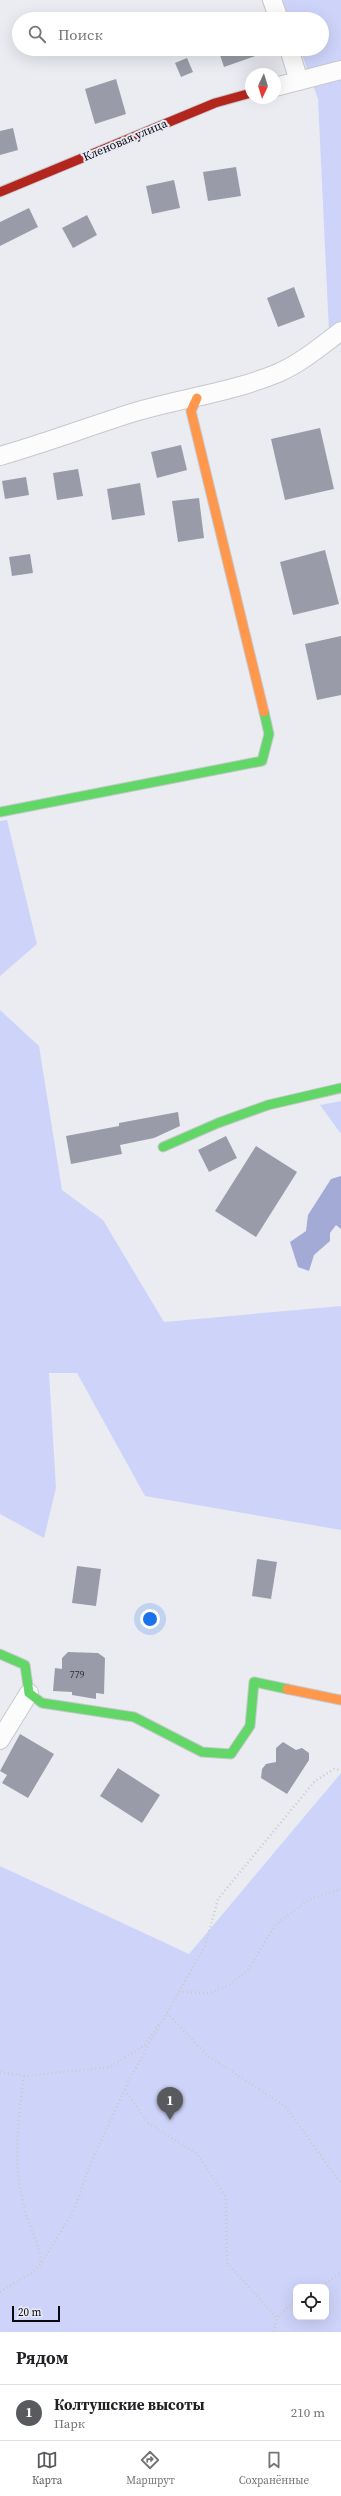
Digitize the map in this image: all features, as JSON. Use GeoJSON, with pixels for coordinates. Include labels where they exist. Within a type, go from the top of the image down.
{"type":"FeatureCollection","features":[{"type":"Feature","properties":{"kind":"street"},"geometry":{"type":"LineString","coordinates":[[272,0],[276,12]]}},
{"type":"Feature","properties":{"kind":"street"},"geometry":{"type":"LineString","coordinates":[[291,56],[300,81]]}},
{"type":"Feature","properties":{"kind":"street"},"geometry":{"type":"LineString","coordinates":[[281,86],[341,70]]}},
{"type":"Feature","properties":{"kind":"street","name":"Кленовая улица"},"geometry":{"type":"LineString","coordinates":[[0,192],[215,103],[245,95]]}},
{"type":"Feature","properties":{"kind":"street"},"geometry":{"type":"LineString","coordinates":[[0,456],[48,443],[136,412],[197,398],[278,373],[299,362],[341,331]]}},
{"type":"Feature","properties":{"kind":"street"},"geometry":{"type":"LineString","coordinates":[[0,812],[262,761],[269,734],[191,411],[197,398]]}},
{"type":"Feature","properties":{"kind":"street"},"geometry":{"type":"LineString","coordinates":[[163,1147],[218,1122],[268,1105],[341,1088]]}},
{"type":"Feature","properties":{"kind":"street"},"geometry":{"type":"LineString","coordinates":[[0,1654],[25,1665],[29,1693],[0,1740]]}},
{"type":"Feature","properties":{"kind":"street"},"geometry":{"type":"LineString","coordinates":[[29,1693],[42,1703],[134,1717],[202,1752],[230,1754],[250,1726],[254,1682],[341,1700]]}},
{"type":"Feature","properties":{"kind":"path"},"geometry":{"type":"LineString","coordinates":[[0,2292],[32,2273],[41,2264],[74,2210],[89,2167],[125,2090],[205,1946],[218,1899],[315,1781],[334,1769],[341,1770]]}},
{"type":"Feature","properties":{"kind":"path"},"geometry":{"type":"LineString","coordinates":[[179,1992],[210,1993],[229,1985],[248,1970],[276,1924],[312,1898],[341,1889]]}},
{"type":"Feature","properties":{"kind":"path"},"geometry":{"type":"LineString","coordinates":[[0,2072],[24,2076],[110,2067],[145,2045],[173,2003]]}},
{"type":"Feature","properties":{"kind":"path"},"geometry":{"type":"LineString","coordinates":[[167,2013],[208,2056],[286,2107],[341,2184]]}},
{"type":"Feature","properties":{"kind":"path"},"geometry":{"type":"LineString","coordinates":[[24,2076],[16,2137],[20,2190],[26,2217],[40,2252],[41,2264]]}},
{"type":"Feature","properties":{"kind":"path"},"geometry":{"type":"LineString","coordinates":[[125,2090],[148,2123],[197,2154],[226,2197],[227,2263],[277,2318]]}},
{"type":"Feature","properties":{"kind":"path"},"geometry":{"type":"LineString","coordinates":[[323,2284],[341,2273]]}},
{"type":"Feature","properties":{"kind":"path"},"geometry":{"type":"LineString","coordinates":[[274,2332],[277,2318],[293,2302]]}},
{"type":"Feature","properties":{"kind":"shaded area"},"geometry":{"type":"Polygon","coordinates":[[[282,0],[341,0],[341,345],[329,332],[318,99],[303,56],[329,56],[329,12],[286,12],[282,0]]]}},
{"type":"Feature","properties":{"kind":"shaded area"},"geometry":{"type":"Polygon","coordinates":[[[7,820],[37,944],[0,976],[0,821],[7,820]]]}},
{"type":"Feature","properties":{"kind":"shaded area"},"geometry":{"type":"Polygon","coordinates":[[[0,1010],[39,1046],[62,1190],[103,1220],[164,1322],[341,1306],[341,1530],[145,1496],[77,1373],[49,1373],[56,1488],[44,1538],[0,1514],[0,1010]]]}},
{"type":"Feature","properties":{"kind":"shaded area"},"geometry":{"type":"Polygon","coordinates":[[[341,1101],[341,1134],[320,1105],[341,1101]]]}},
{"type":"Feature","properties":{"kind":"shaded area"},"geometry":{"type":"Polygon","coordinates":[[[341,1176],[341,1229],[336,1225],[330,1233],[330,1241],[314,1255],[309,1271],[298,1267],[290,1242],[306,1231],[308,1215],[331,1179],[341,1176]]]}},
{"type":"Feature","properties":{"kind":"shaded area"},"geometry":{"type":"Polygon","coordinates":[[[341,1773],[341,2332],[0,2332],[0,1866],[189,1954],[341,1773]]]}},
{"type":"Feature","properties":{"kind":"building"},"geometry":{"type":"Polygon","coordinates":[[[220,56],[256,56],[224,67],[220,56]]]}},
{"type":"Feature","properties":{"kind":"building"},"geometry":{"type":"Polygon","coordinates":[[[187,58],[193,72],[181,77],[175,63],[187,58]]]}},
{"type":"Feature","properties":{"kind":"building"},"geometry":{"type":"Polygon","coordinates":[[[116,79],[126,114],[95,124],[85,89],[116,79]]]}},
{"type":"Feature","properties":{"kind":"building"},"geometry":{"type":"Polygon","coordinates":[[[13,128],[18,150],[0,155],[0,131],[13,128]]]}},
{"type":"Feature","properties":{"kind":"building"},"geometry":{"type":"Polygon","coordinates":[[[236,167],[241,196],[208,201],[203,172],[236,167]]]}},
{"type":"Feature","properties":{"kind":"building"},"geometry":{"type":"Polygon","coordinates":[[[174,180],[180,208],[152,214],[146,186],[174,180]]]}},
{"type":"Feature","properties":{"kind":"building"},"geometry":{"type":"Polygon","coordinates":[[[29,208],[38,227],[0,246],[0,222],[29,208]]]}},
{"type":"Feature","properties":{"kind":"building"},"geometry":{"type":"Polygon","coordinates":[[[87,215],[97,235],[73,248],[62,228],[87,215]]]}},
{"type":"Feature","properties":{"kind":"building"},"geometry":{"type":"Polygon","coordinates":[[[294,287],[305,317],[278,327],[267,298],[294,287]]]}},
{"type":"Feature","properties":{"kind":"building"},"geometry":{"type":"Polygon","coordinates":[[[320,428],[334,489],[285,500],[271,439],[320,428]]]}},
{"type":"Feature","properties":{"kind":"building"},"geometry":{"type":"Polygon","coordinates":[[[181,445],[187,470],[157,478],[151,452],[181,445]]]}},
{"type":"Feature","properties":{"kind":"building"},"geometry":{"type":"Polygon","coordinates":[[[78,469],[83,496],[57,500],[53,473],[78,469]]]}},
{"type":"Feature","properties":{"kind":"building"},"geometry":{"type":"Polygon","coordinates":[[[26,477],[29,495],[5,499],[2,481],[26,477]]]}},
{"type":"Feature","properties":{"kind":"building"},"geometry":{"type":"Polygon","coordinates":[[[140,483],[145,515],[112,520],[107,489],[140,483]]]}},
{"type":"Feature","properties":{"kind":"building"},"geometry":{"type":"Polygon","coordinates":[[[199,498],[204,538],[178,542],[172,501],[199,498]]]}},
{"type":"Feature","properties":{"kind":"building"},"geometry":{"type":"Polygon","coordinates":[[[325,550],[339,604],[293,615],[280,562],[325,550]]]}},
{"type":"Feature","properties":{"kind":"building"},"geometry":{"type":"Polygon","coordinates":[[[30,554],[33,573],[12,576],[9,557],[30,554]]]}},
{"type":"Feature","properties":{"kind":"building"},"geometry":{"type":"Polygon","coordinates":[[[341,636],[341,695],[317,700],[305,644],[341,636]]]}},
{"type":"Feature","properties":{"kind":"building"},"geometry":{"type":"Polygon","coordinates":[[[178,1112],[180,1126],[154,1138],[120,1145],[122,1154],[71,1164],[66,1136],[119,1126],[119,1123],[178,1112]]]}},
{"type":"Feature","properties":{"kind":"building"},"geometry":{"type":"Polygon","coordinates":[[[226,1136],[237,1158],[209,1172],[198,1150],[226,1136]]]}},
{"type":"Feature","properties":{"kind":"building"},"geometry":{"type":"Polygon","coordinates":[[[256,1146],[297,1172],[256,1237],[215,1211],[256,1146]]]}},
{"type":"Feature","properties":{"kind":"building"},"geometry":{"type":"Polygon","coordinates":[[[257,1559],[277,1562],[271,1599],[252,1596],[257,1559]]]}},
{"type":"Feature","properties":{"kind":"building"},"geometry":{"type":"Polygon","coordinates":[[[77,1566],[101,1569],[96,1606],[72,1603],[77,1566]]]}},
{"type":"Feature","properties":{"kind":"building"},"geometry":{"type":"Polygon","coordinates":[[[68,1652],[98,1653],[105,1658],[104,1694],[96,1693],[96,1699],[72,1695],[72,1692],[53,1691],[55,1668],[62,1669],[62,1658],[68,1652]]]}},
{"type":"Feature","properties":{"kind":"building"},"geometry":{"type":"Polygon","coordinates":[[[20,1734],[54,1754],[28,1798],[2,1783],[7,1775],[0,1771],[20,1734]]]}},
{"type":"Feature","properties":{"kind":"building"},"geometry":{"type":"Polygon","coordinates":[[[283,1742],[296,1750],[302,1748],[309,1753],[309,1760],[287,1794],[261,1778],[262,1769],[266,1764],[276,1762],[276,1748],[283,1742]]]}},
{"type":"Feature","properties":{"kind":"building"},"geometry":{"type":"Polygon","coordinates":[[[118,1768],[160,1795],[142,1823],[100,1796],[118,1768]]]}},
{"type":"Feature","properties":{"kind":"traffic: fast"},"geometry":{"type":"LineString","coordinates":[[0,812],[262,761],[269,734],[264,712]]}},
{"type":"Feature","properties":{"kind":"traffic: fast"},"geometry":{"type":"LineString","coordinates":[[163,1147],[218,1123],[268,1105],[341,1088]]}},
{"type":"Feature","properties":{"kind":"traffic: fast"},"geometry":{"type":"LineString","coordinates":[[0,1654],[25,1665],[29,1693],[42,1703],[134,1717],[202,1752],[231,1754],[250,1726],[254,1682],[287,1689]]}},
{"type":"Feature","properties":{"kind":"traffic: slow"},"geometry":{"type":"LineString","coordinates":[[197,398],[191,411],[264,712]]}},
{"type":"Feature","properties":{"kind":"traffic: slow"},"geometry":{"type":"LineString","coordinates":[[287,1689],[341,1700]]}},
{"type":"Feature","properties":{"kind":"traffic: jam"},"geometry":{"type":"LineString","coordinates":[[0,192],[215,103],[245,95]]}},
{"type":"Feature","properties":{"kind":"place","name":"Колтушские высоты"},"geometry":{"type":"Point","coordinates":[170,2120]}}]}
